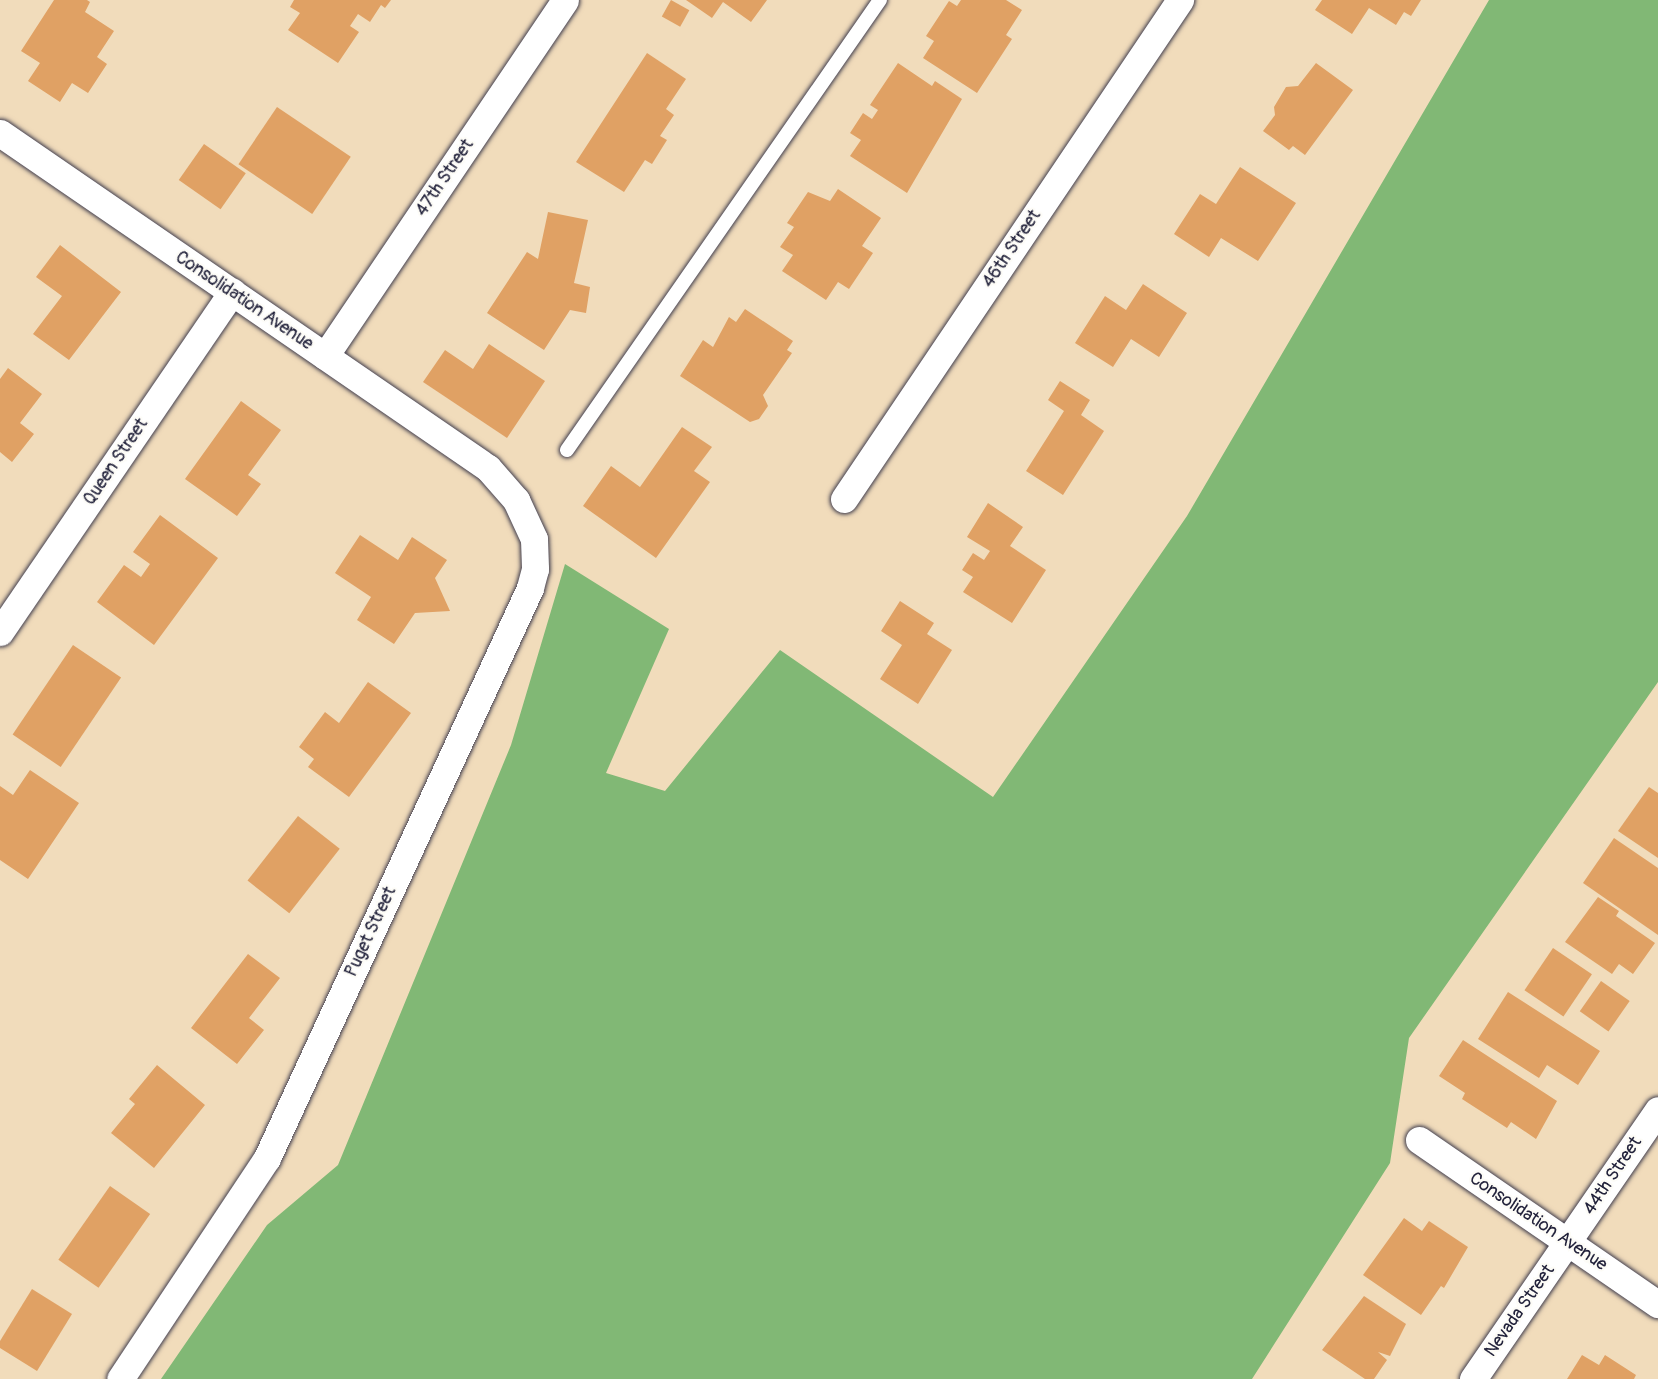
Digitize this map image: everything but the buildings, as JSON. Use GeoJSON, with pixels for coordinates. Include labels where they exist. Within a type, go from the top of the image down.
{"type":"FeatureCollection","features":[{"type":"Feature","properties":{"kind":"street","name":"47th Street"},"geometry":{"type":"LineString","coordinates":[[325,356],[565,0]]}},
{"type":"Feature","properties":{"kind":"street","name":"46th Street"},"geometry":{"type":"LineString","coordinates":[[844,499],[1180,0]]}},
{"type":"Feature","properties":{"kind":"street","name":"Consolidation Avenue"},"geometry":{"type":"LineString","coordinates":[[0,134],[488,468]]}},
{"type":"Feature","properties":{"kind":"street","name":"Queen Street"},"geometry":{"type":"LineString","coordinates":[[0,632],[232,292]]}},
{"type":"Feature","properties":{"kind":"street","name":"Puget Street"},"geometry":{"type":"LineString","coordinates":[[120,1379],[267,1158],[530,588],[535,569],[534,539],[516,500],[488,468]]}},
{"type":"Feature","properties":{"kind":"street","name":"44th Street"},"geometry":{"type":"LineString","coordinates":[[1568,1242],[1658,1110]]}},
{"type":"Feature","properties":{"kind":"street","name":"Consolidation Avenue"},"geometry":{"type":"LineString","coordinates":[[1419,1140],[1658,1304]]}},
{"type":"Feature","properties":{"kind":"street","name":"Nevada Street"},"geometry":{"type":"LineString","coordinates":[[1473,1379],[1568,1242]]}},
{"type":"Feature","properties":{"kind":"lane"},"geometry":{"type":"LineString","coordinates":[[567,450],[880,0]]}},
{"type":"Feature","properties":{"kind":"green space"},"geometry":{"type":"Polygon","coordinates":[[[1489,0],[1658,0],[1658,682],[1409,1038],[1390,1163],[1252,1379],[161,1379],[267,1225],[338,1165],[511,745],[565,564],[669,629],[606,773],[665,791],[780,650],[993,797],[1187,516],[1489,0]]]}}]}
